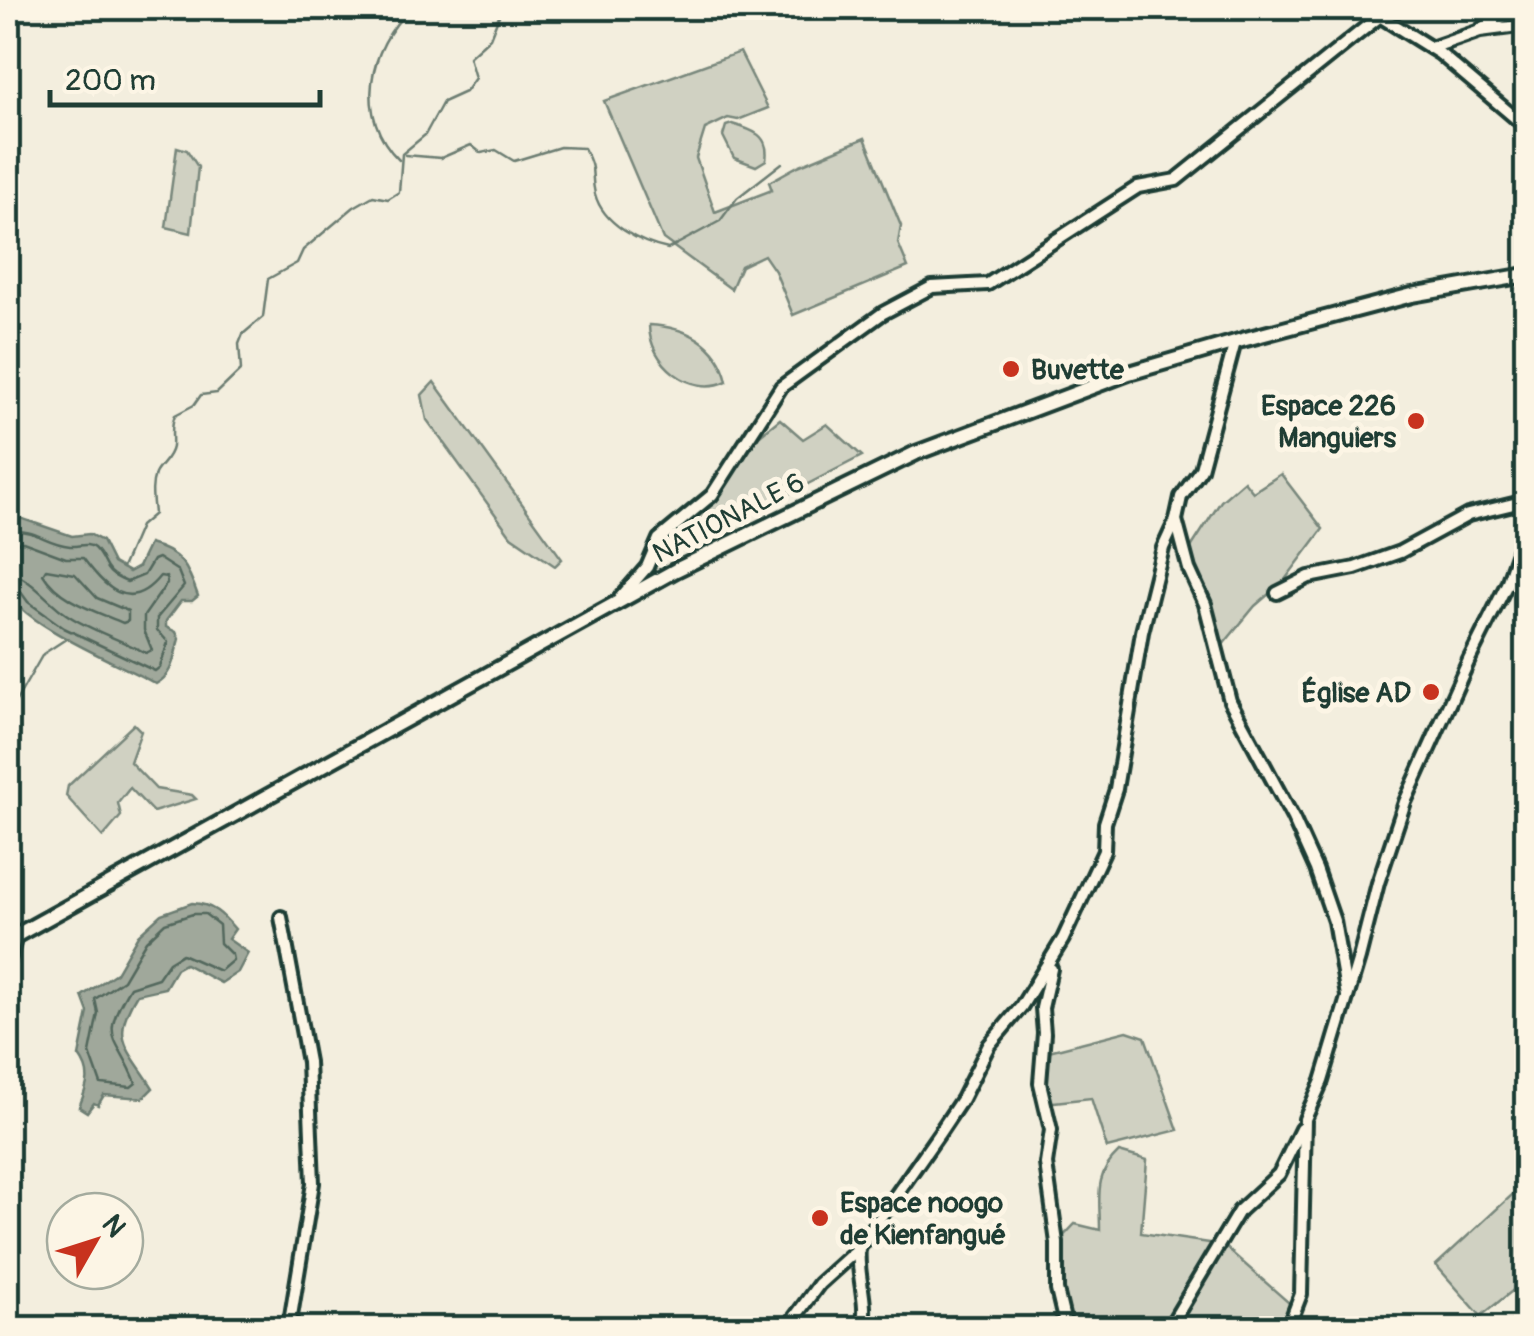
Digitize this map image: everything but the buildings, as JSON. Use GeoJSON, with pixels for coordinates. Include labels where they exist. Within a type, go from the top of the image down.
{"type":"FeatureCollection","features":[{"type":"Feature","properties":{"kind":"main road","name":"NATIONALE 6"},"geometry":{"type":"LineString","coordinates":[[12,938],[614,604],[739,537],[916,453],[1044,403],[1234,342],[1412,295],[1526,275]]}},
{"type":"Feature","properties":{"kind":"street"},"geometry":{"type":"LineString","coordinates":[[1367,8],[1386,11],[1526,127]]}},
{"type":"Feature","properties":{"kind":"street"},"geometry":{"type":"LineString","coordinates":[[1480,31],[1525,8]]}},
{"type":"Feature","properties":{"kind":"street"},"geometry":{"type":"LineString","coordinates":[[614,604],[646,566],[659,539],[712,496],[781,387],[883,313],[932,286],[988,284],[1138,187],[1176,180],[1386,11]]}},
{"type":"Feature","properties":{"kind":"street"},"geometry":{"type":"LineString","coordinates":[[1431,48],[1480,31],[1526,25]]}},
{"type":"Feature","properties":{"kind":"street"},"geometry":{"type":"LineString","coordinates":[[787,1328],[819,1284],[859,1248],[962,1099],[989,1045],[1054,958],[1104,851],[1142,632],[1163,548],[1182,497],[1201,469],[1234,342]]}},
{"type":"Feature","properties":{"kind":"street"},"geometry":{"type":"LineString","coordinates":[[1277,593],[1309,578],[1355,568],[1400,552],[1468,516],[1526,501]]}},
{"type":"Feature","properties":{"kind":"street"},"geometry":{"type":"LineString","coordinates":[[1176,520],[1189,569],[1205,604],[1230,702],[1316,869],[1334,921],[1347,998]]}},
{"type":"Feature","properties":{"kind":"street"},"geometry":{"type":"LineString","coordinates":[[1169,1328],[1239,1211],[1279,1174],[1322,1081],[1405,802],[1468,660],[1507,584],[1526,528]]}},
{"type":"Feature","properties":{"kind":"street"},"geometry":{"type":"LineString","coordinates":[[282,917],[308,1062],[313,1183],[289,1328]]}},
{"type":"Feature","properties":{"kind":"street"},"geometry":{"type":"LineString","coordinates":[[8,964],[12,938]]}},
{"type":"Feature","properties":{"kind":"street"},"geometry":{"type":"LineString","coordinates":[[1054,958],[1042,1008],[1040,1083],[1050,1130],[1046,1164],[1057,1244],[1057,1290],[1066,1328]]}},
{"type":"Feature","properties":{"kind":"street"},"geometry":{"type":"LineString","coordinates":[[1288,1328],[1301,1294],[1305,1118]]}},
{"type":"Feature","properties":{"kind":"street"},"geometry":{"type":"LineString","coordinates":[[859,1248],[862,1328]]}},
{"type":"Feature","properties":{"kind":"shaded area"},"geometry":{"type":"Polygon","coordinates":[[[740,52],[768,108],[738,120],[728,118],[705,129],[696,158],[715,212],[772,190],[769,182],[865,138],[901,226],[898,243],[908,267],[793,315],[764,255],[741,266],[731,289],[663,239],[604,101],[740,52]]]}},
{"type":"Feature","properties":{"kind":"shaded area"},"geometry":{"type":"Polygon","coordinates":[[[732,124],[763,139],[766,160],[756,166],[734,158],[723,136],[726,126],[732,124]]]}},
{"type":"Feature","properties":{"kind":"shaded area"},"geometry":{"type":"Polygon","coordinates":[[[177,147],[187,150],[198,167],[191,233],[166,227],[177,147]]]}},
{"type":"Feature","properties":{"kind":"shaded area"},"geometry":{"type":"Polygon","coordinates":[[[649,325],[676,329],[698,339],[716,356],[727,381],[700,385],[674,374],[656,352],[649,325]]]}},
{"type":"Feature","properties":{"kind":"shaded area"},"geometry":{"type":"Polygon","coordinates":[[[434,382],[562,559],[555,566],[511,536],[427,420],[422,395],[434,382]]]}},
{"type":"Feature","properties":{"kind":"shaded area"},"geometry":{"type":"Polygon","coordinates":[[[780,419],[803,439],[827,424],[862,456],[647,567],[659,539],[694,511],[740,451],[780,419]]]}},
{"type":"Feature","properties":{"kind":"shaded area"},"geometry":{"type":"Polygon","coordinates":[[[1281,474],[1323,529],[1284,581],[1255,606],[1217,652],[1185,557],[1221,501],[1244,481],[1253,492],[1281,474]]]}},
{"type":"Feature","properties":{"kind":"shaded area"},"geometry":{"type":"Polygon","coordinates":[[[134,724],[141,731],[130,762],[156,789],[196,799],[153,812],[130,788],[118,803],[121,816],[103,837],[66,796],[68,786],[134,724]]]}},
{"type":"Feature","properties":{"kind":"shaded area"},"geometry":{"type":"Polygon","coordinates":[[[1127,1031],[1145,1037],[1178,1130],[1107,1148],[1091,1098],[1044,1103],[1041,1053],[1127,1031]]]}},
{"type":"Feature","properties":{"kind":"shaded area"},"geometry":{"type":"Polygon","coordinates":[[[1119,1152],[1147,1160],[1141,1233],[1223,1245],[1296,1309],[1288,1328],[1066,1328],[1057,1243],[1075,1224],[1100,1230],[1102,1179],[1119,1152]]]}},
{"type":"Feature","properties":{"kind":"shaded area"},"geometry":{"type":"Polygon","coordinates":[[[1526,1182],[1526,1280],[1481,1316],[1436,1265],[1526,1182]]]}},
{"type":"Feature","properties":{"kind":"water"},"geometry":{"type":"Polygon","coordinates":[[[20,518],[72,536],[89,534],[102,541],[113,563],[129,572],[138,567],[149,544],[169,551],[182,562],[198,596],[192,601],[181,601],[166,621],[166,627],[176,632],[179,639],[172,664],[162,680],[156,684],[73,642],[30,616],[15,602],[6,582],[7,545],[12,520],[20,518]]]}},
{"type":"Feature","properties":{"kind":"water"},"geometry":{"type":"Polygon","coordinates":[[[192,903],[206,905],[221,914],[235,929],[228,939],[248,953],[238,972],[221,983],[185,964],[176,969],[165,988],[137,994],[123,1033],[130,1053],[153,1088],[143,1098],[104,1095],[87,1112],[79,1107],[87,1081],[79,1056],[88,1012],[82,996],[116,973],[138,935],[161,914],[192,903]]]}},
{"type":"Feature","properties":{"kind":"waterway"},"geometry":{"type":"LineString","coordinates":[[399,160],[376,123],[372,82],[385,42],[411,8]]}},
{"type":"Feature","properties":{"kind":"waterway"},"geometry":{"type":"LineString","coordinates":[[122,568],[140,526],[154,514],[153,479],[171,451],[175,415],[194,405],[201,395],[217,393],[241,370],[239,344],[243,334],[263,317],[268,279],[297,263],[303,250],[354,207],[373,196],[388,199],[399,192],[402,154],[425,135],[443,102],[465,92],[475,78],[469,57],[490,38],[502,8]]}},
{"type":"Feature","properties":{"kind":"waterway"},"geometry":{"type":"LineString","coordinates":[[405,155],[441,158],[471,145],[481,153],[496,150],[514,161],[560,147],[584,148],[592,168],[595,194],[606,214],[635,237],[668,249],[720,221],[737,198],[782,163]]}},
{"type":"Feature","properties":{"kind":"waterway"},"geometry":{"type":"LineString","coordinates":[[8,715],[43,654],[66,639]]}},
{"type":"Feature","properties":{"kind":"place","name":"Buvette"},"geometry":{"type":"Point","coordinates":[1011,369]}},
{"type":"Feature","properties":{"kind":"place","name":"Espace 226 Manguiers"},"geometry":{"type":"Point","coordinates":[1416,421]}},
{"type":"Feature","properties":{"kind":"place","name":"Église AD"},"geometry":{"type":"Point","coordinates":[1431,692]}},
{"type":"Feature","properties":{"kind":"place","name":"Espace noogo de Kienfangué"},"geometry":{"type":"Point","coordinates":[820,1218]}}]}
